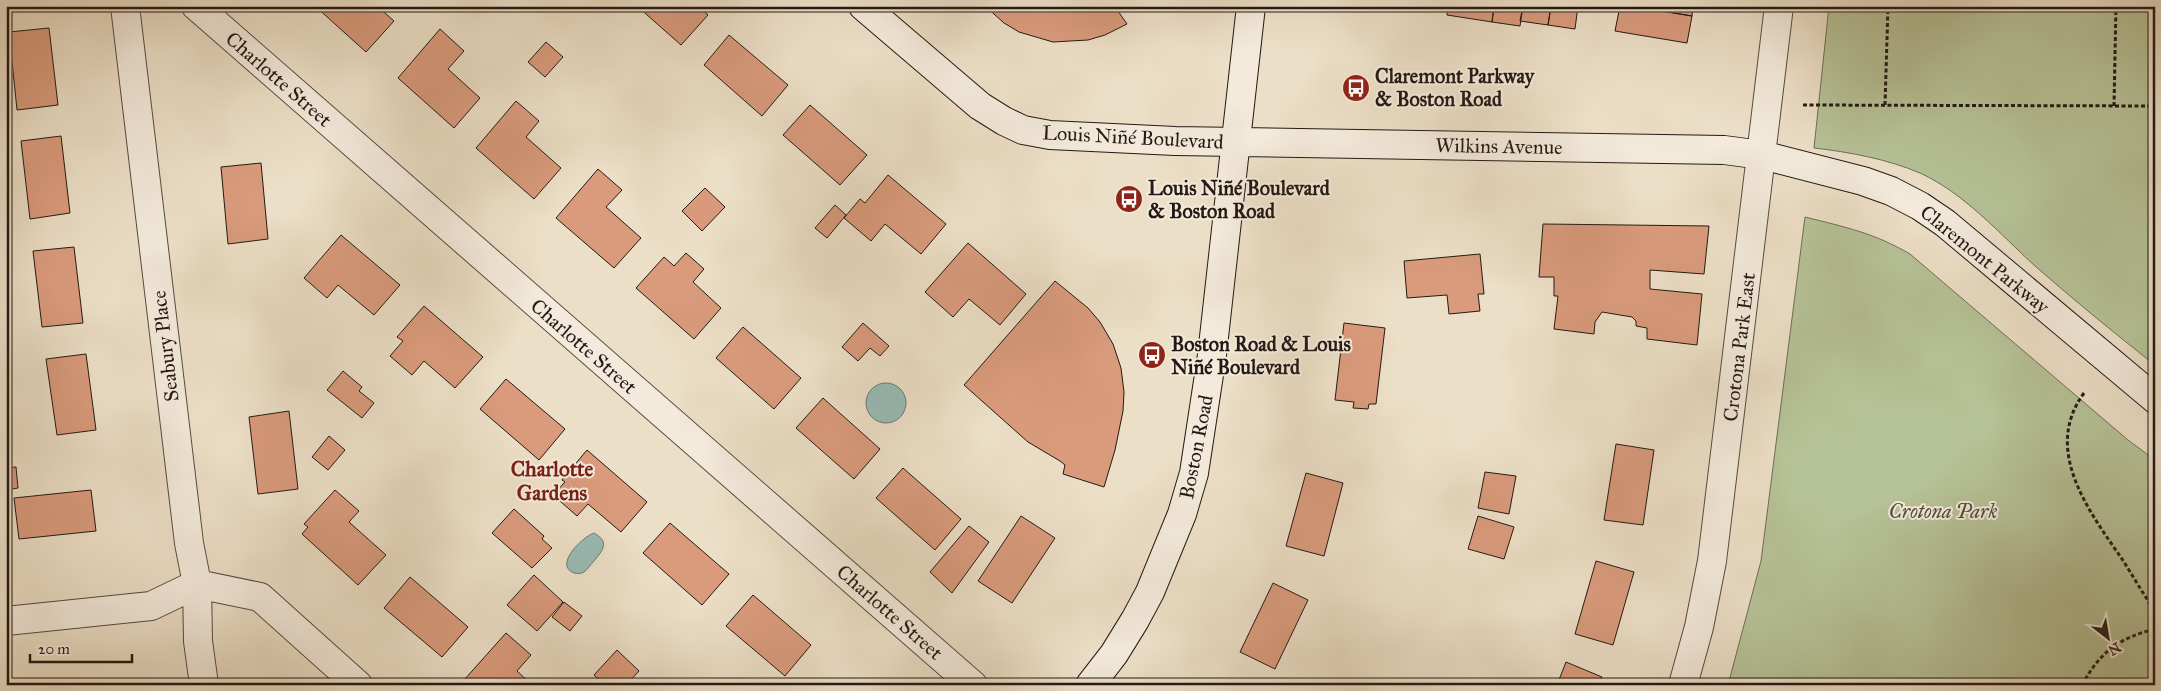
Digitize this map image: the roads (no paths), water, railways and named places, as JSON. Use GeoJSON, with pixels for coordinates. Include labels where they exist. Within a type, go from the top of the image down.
{"type":"FeatureCollection","features":[{"type":"Feature","properties":{"kind":"street","name":"Seabury Place"},"geometry":{"type":"LineString","coordinates":[[125,6],[189,543],[197,584],[198,641],[204,685]]}},
{"type":"Feature","properties":{"kind":"street","name":"Charlotte Street"},"geometry":{"type":"LineString","coordinates":[[196,6],[973,685]]}},
{"type":"Feature","properties":{"kind":"street","name":"Louis Niñé Boulevard"},"geometry":{"type":"LineString","coordinates":[[863,6],[973,100],[1004,121],[1023,130],[1050,135],[1103,139],[1236,142]]}},
{"type":"Feature","properties":{"kind":"street","name":"Boston Road"},"geometry":{"type":"LineString","coordinates":[[1090,685],[1114,654],[1150,592],[1182,514],[1194,473],[1212,355],[1251,6]]}},
{"type":"Feature","properties":{"kind":"street","name":"Crotona Park East"},"geometry":{"type":"LineString","coordinates":[[1683,685],[1699,627],[1712,561],[1779,6]]}},
{"type":"Feature","properties":{"kind":"street","name":"Wilkins Avenue"},"geometry":{"type":"LineString","coordinates":[[1236,142],[1724,150],[1762,155]]}},
{"type":"Feature","properties":{"kind":"street","name":"Claremont Parkway"},"geometry":{"type":"LineString","coordinates":[[1762,155],[1863,181],[1891,191],[1946,222],[2155,399]]}},
{"type":"Feature","properties":{"kind":"street"},"geometry":{"type":"LineString","coordinates":[[6,621],[151,606],[197,584],[260,597],[358,685]]}},
{"type":"Feature","properties":{"kind":"water"},"geometry":{"type":"Polygon","coordinates":[[[886,383],[900,389],[906,403],[900,417],[886,423],[872,417],[866,403],[872,389],[886,383]]]}},
{"type":"Feature","properties":{"kind":"water"},"geometry":{"type":"Polygon","coordinates":[[[594,533],[602,540],[602,550],[584,572],[578,574],[572,572],[568,568],[567,563],[569,556],[578,544],[594,533]]]}},
{"type":"Feature","properties":{"kind":"place","name":"Claremont Parkway & Boston Road"},"geometry":{"type":"Point","coordinates":[1356,88]}},
{"type":"Feature","properties":{"kind":"place","name":"Louis Niñé Boulevard & Boston Road"},"geometry":{"type":"Point","coordinates":[1129,199]}},
{"type":"Feature","properties":{"kind":"place","name":"Boston Road & Louis Niñé Boulevard"},"geometry":{"type":"Point","coordinates":[1152,355]}},
{"type":"Feature","properties":{"kind":"district","name":"Charlotte Gardens"},"geometry":{"type":"Point","coordinates":[552,481]}},
{"type":"Feature","properties":{"kind":"park label","name":"Crotona Park"},"geometry":{"type":"Point","coordinates":[1943,511]}}]}
